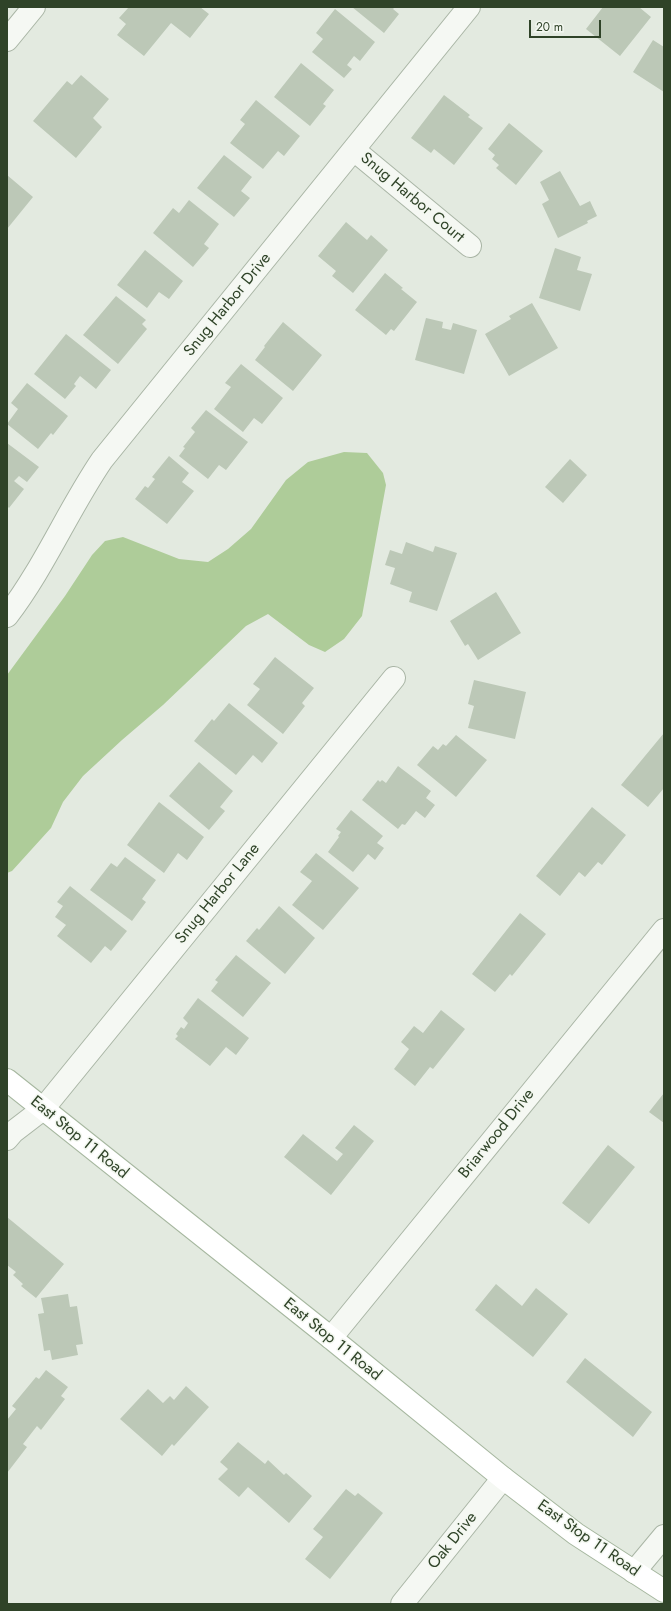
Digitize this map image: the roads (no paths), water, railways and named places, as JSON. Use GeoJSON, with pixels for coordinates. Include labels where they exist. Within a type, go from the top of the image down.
{"type":"FeatureCollection","features":[{"type":"Feature","properties":{"kind":"main road","name":"East Stop 11 Road"},"geometry":{"type":"LineString","coordinates":[[7,1080],[331,1338],[503,1478],[576,1534],[664,1591]]}},
{"type":"Feature","properties":{"kind":"street"},"geometry":{"type":"LineString","coordinates":[[7,40],[34,7]]}},
{"type":"Feature","properties":{"kind":"street","name":"Snug Harbor Drive"},"geometry":{"type":"LineString","coordinates":[[7,616],[24,592],[85,486],[102,460],[469,7]]}},
{"type":"Feature","properties":{"kind":"street","name":"Snug Harbor Court"},"geometry":{"type":"LineString","coordinates":[[354,150],[470,246]]}},
{"type":"Feature","properties":{"kind":"street","name":"Snug Harbor Lane"},"geometry":{"type":"LineString","coordinates":[[7,1139],[43,1110],[394,678]]}},
{"type":"Feature","properties":{"kind":"street","name":"Briarwood Drive"},"geometry":{"type":"LineString","coordinates":[[331,1338],[664,930]]}},
{"type":"Feature","properties":{"kind":"street","name":"Oak Drive"},"geometry":{"type":"LineString","coordinates":[[402,1604],[503,1478]]}},
{"type":"Feature","properties":{"kind":"street"},"geometry":{"type":"LineString","coordinates":[[634,1572],[664,1536]]}}]}
